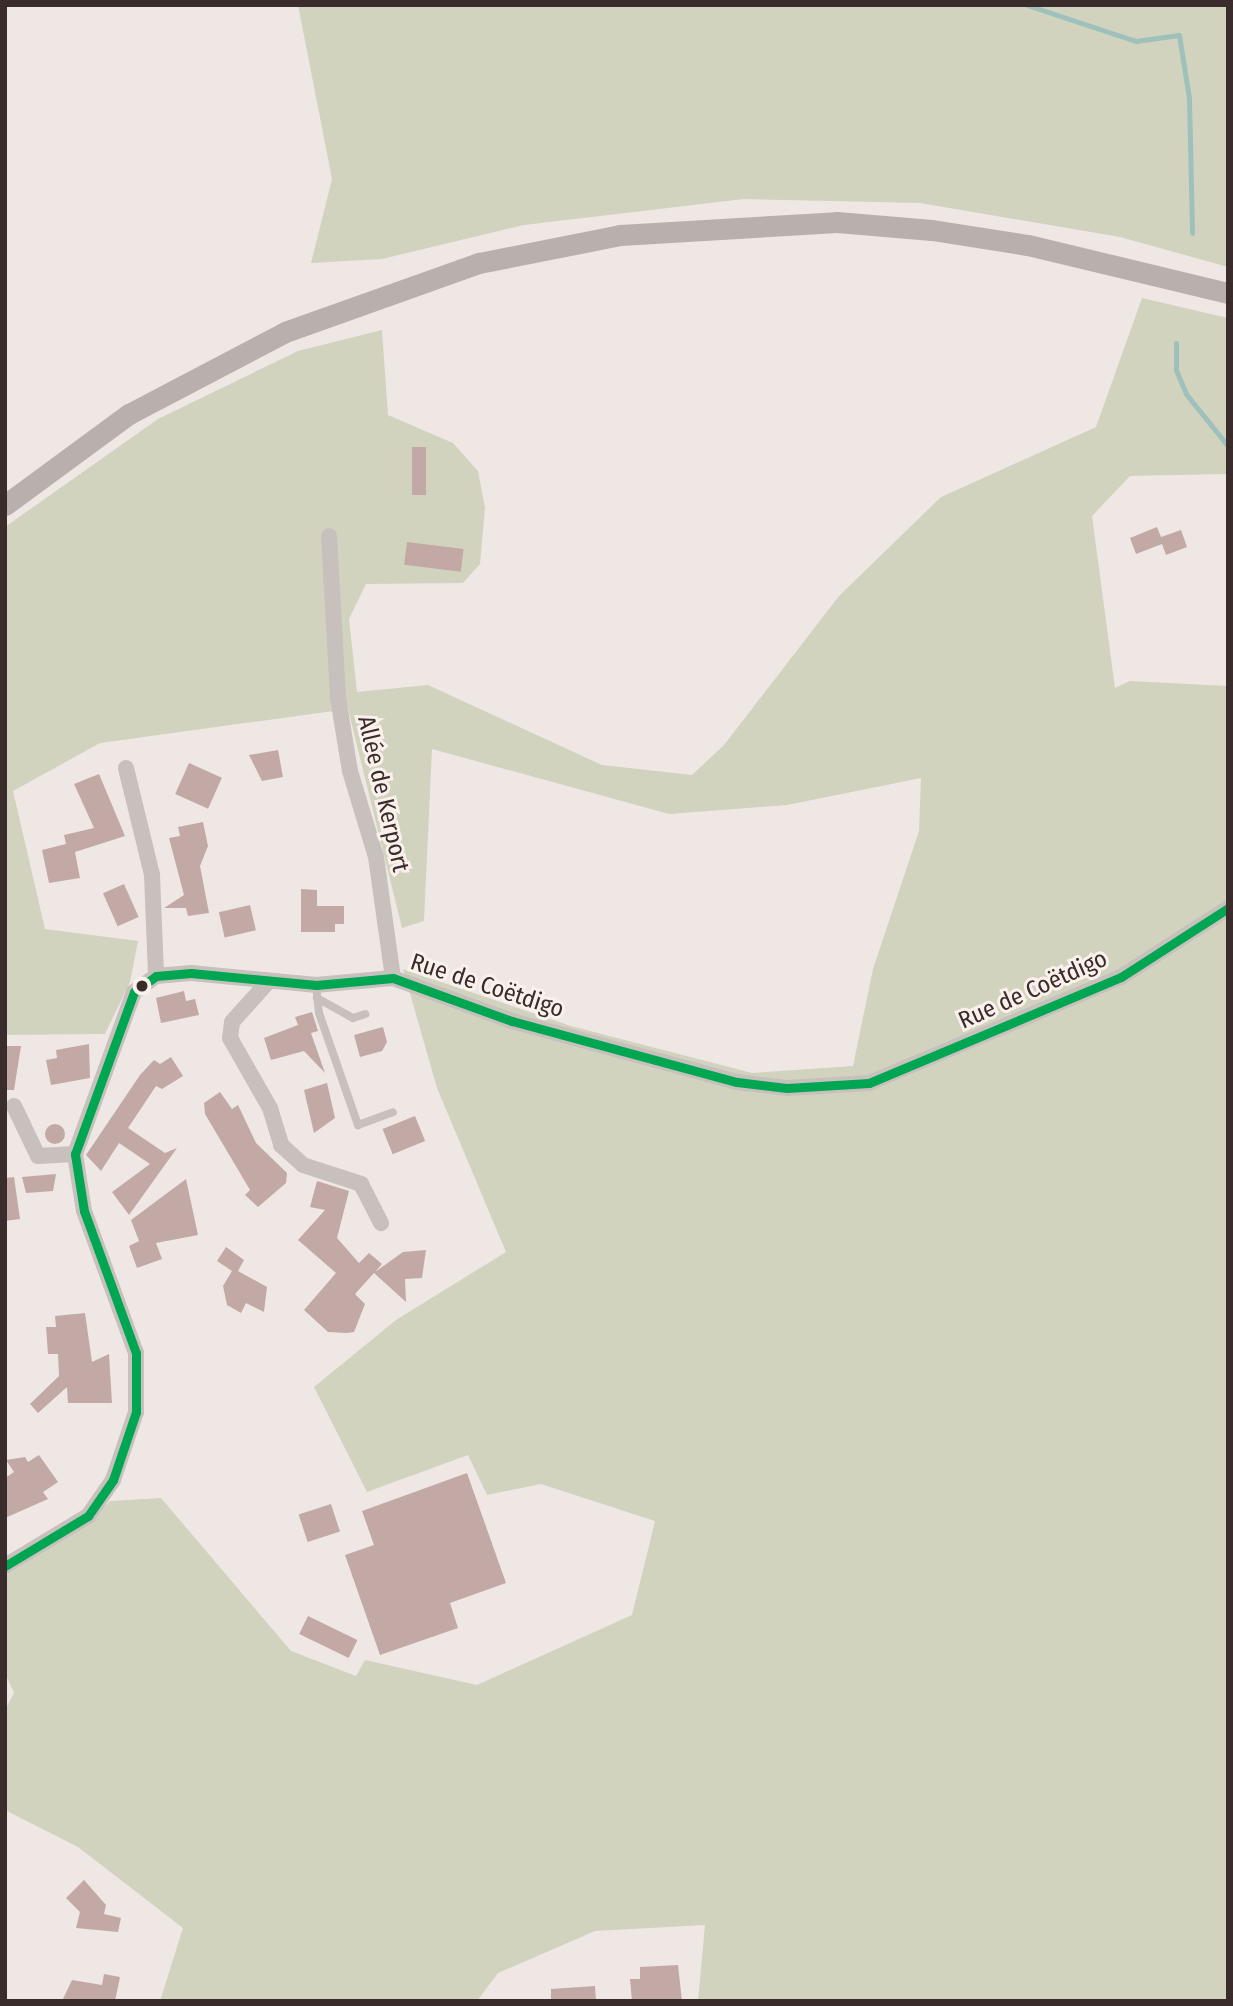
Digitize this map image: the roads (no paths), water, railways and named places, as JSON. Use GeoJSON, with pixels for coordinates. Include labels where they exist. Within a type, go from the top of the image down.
{"type":"FeatureCollection","features":[{"type":"Feature","properties":{"kind":"main road"},"geometry":{"type":"LineString","coordinates":[[5,505],[129,414],[285,332],[467,267],[621,235],[837,222],[932,230],[1028,244],[1228,293]]}},
{"type":"Feature","properties":{"kind":"street","name":"Allée de Kerport"},"geometry":{"type":"LineString","coordinates":[[328,536],[338,698],[350,771],[376,857],[393,978]]}},
{"type":"Feature","properties":{"kind":"street"},"geometry":{"type":"LineString","coordinates":[[5,1566],[88,1516],[113,1480],[136,1412],[135,1353],[84,1211],[75,1154],[134,992],[156,976],[152,875],[126,768]]}},
{"type":"Feature","properties":{"kind":"street","name":"Rue de Coëtdigo"},"geometry":{"type":"LineString","coordinates":[[156,976],[191,972],[316,991],[393,978],[512,1021],[737,1082],[788,1088],[870,1083],[1121,977],[1228,908]]}},
{"type":"Feature","properties":{"kind":"street"},"geometry":{"type":"LineString","coordinates":[[267,983],[232,1022],[230,1038],[270,1108],[281,1145],[303,1165],[361,1184],[381,1223]]}},
{"type":"Feature","properties":{"kind":"street"},"geometry":{"type":"LineString","coordinates":[[14,1106],[38,1156],[75,1154]]}},
{"type":"Feature","properties":{"kind":"lane"},"geometry":{"type":"LineString","coordinates":[[316,991],[353,1018],[365,1014]]}},
{"type":"Feature","properties":{"kind":"lane"},"geometry":{"type":"LineString","coordinates":[[316,991],[358,1125],[393,1112]]}},
{"type":"Feature","properties":{"kind":"waterway"},"geometry":{"type":"LineString","coordinates":[[1027,5],[1136,41],[1179,35],[1189,98],[1192,233]]}},
{"type":"Feature","properties":{"kind":"waterway"},"geometry":{"type":"LineString","coordinates":[[1176,343],[1176,370],[1186,394],[1228,446]]}}]}
